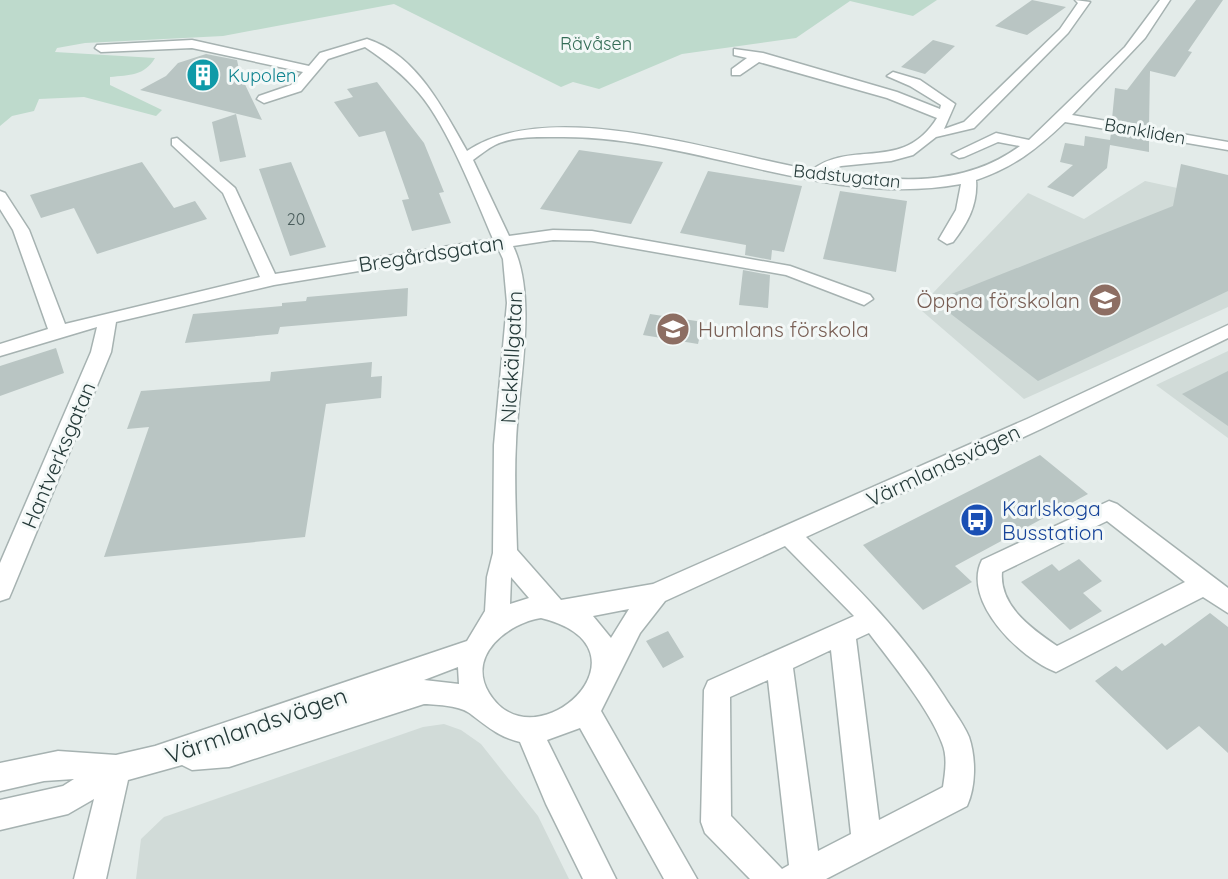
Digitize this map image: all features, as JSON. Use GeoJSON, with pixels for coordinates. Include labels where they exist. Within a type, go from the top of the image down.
{"type":"FeatureCollection","features":[{"type":"Feature","properties":{"kind":"street"},"geometry":{"type":"LineString","coordinates":[[933,133],[944,133],[968,125],[1063,31],[1084,2],[1080,0]]}},
{"type":"Feature","properties":{"kind":"street","name":"Badstugatan"},"geometry":{"type":"LineString","coordinates":[[465,159],[474,148],[491,141],[570,131],[657,143],[816,175],[877,182],[923,183],[968,178],[1004,165],[1034,145],[1110,70],[1166,0]]}},
{"type":"Feature","properties":{"kind":"street","name":"Nickkällgatan"},"geometry":{"type":"LineString","coordinates":[[310,69],[324,56],[367,43],[399,64],[427,93],[465,159],[511,259],[516,303],[505,445],[505,553],[499,577],[497,611],[492,626]]}},
{"type":"Feature","properties":{"kind":"street"},"geometry":{"type":"LineString","coordinates":[[101,48],[192,44],[310,69],[296,88],[264,99]]}},
{"type":"Feature","properties":{"kind":"street"},"geometry":{"type":"LineString","coordinates":[[738,52],[892,96],[945,116]]}},
{"type":"Feature","properties":{"kind":"street"},"geometry":{"type":"LineString","coordinates":[[736,72],[759,56]]}},
{"type":"Feature","properties":{"kind":"street"},"geometry":{"type":"LineString","coordinates":[[816,175],[820,169],[834,164],[901,155],[920,146],[933,133],[949,107],[945,101],[915,83],[893,76]]}},
{"type":"Feature","properties":{"kind":"street","name":"Bankliden"},"geometry":{"type":"LineString","coordinates":[[1062,117],[1228,146]]}},
{"type":"Feature","properties":{"kind":"street"},"geometry":{"type":"LineString","coordinates":[[959,154],[996,137],[1034,145]]}},
{"type":"Feature","properties":{"kind":"street"},"geometry":{"type":"LineString","coordinates":[[177,142],[230,191],[269,279]]}},
{"type":"Feature","properties":{"kind":"street"},"geometry":{"type":"LineString","coordinates":[[947,239],[968,205],[968,178]]}},
{"type":"Feature","properties":{"kind":"street"},"geometry":{"type":"LineString","coordinates":[[0,197],[21,230],[58,331]]}},
{"type":"Feature","properties":{"kind":"street","name":"Bregårdsgatan"},"geometry":{"type":"LineString","coordinates":[[0,350],[108,317],[269,279],[553,235],[592,236],[790,271],[864,299]]}},
{"type":"Feature","properties":{"kind":"street","name":"Hantverksgatan"},"geometry":{"type":"LineString","coordinates":[[0,591],[91,378],[101,352],[108,317]]}},
{"type":"Feature","properties":{"kind":"street","name":"Värmlandsvägen"},"geometry":{"type":"LineString","coordinates":[[558,609],[656,594],[1228,331]]}},
{"type":"Feature","properties":{"kind":"street"},"geometry":{"type":"LineString","coordinates":[[1205,584],[1056,660],[1029,643],[1006,615],[990,589],[990,567],[1109,510],[1205,584],[1228,602]]}},
{"type":"Feature","properties":{"kind":"street"},"geometry":{"type":"LineString","coordinates":[[779,661],[802,877],[867,840],[957,796],[960,764],[956,740],[911,668],[873,619],[789,535]]}},
{"type":"Feature","properties":{"kind":"street"},"geometry":{"type":"LineString","coordinates":[[505,553],[558,609],[583,620],[595,632],[604,651],[605,672],[599,694],[584,712],[558,727],[529,731],[502,723],[480,703],[474,692],[470,669],[475,650],[492,626],[519,611],[558,609]]}},
{"type":"Feature","properties":{"kind":"street","name":"Värmlandsvägen"},"geometry":{"type":"LineString","coordinates":[[605,672],[631,625],[656,594]]}},
{"type":"Feature","properties":{"kind":"street"},"geometry":{"type":"LineString","coordinates":[[771,879],[716,821],[717,690],[873,619]]}},
{"type":"Feature","properties":{"kind":"street"},"geometry":{"type":"LineString","coordinates":[[842,632],[867,840]]}},
{"type":"Feature","properties":{"kind":"street","name":"Värmlandsvägen"},"geometry":{"type":"LineString","coordinates":[[155,760],[475,650]]}},
{"type":"Feature","properties":{"kind":"street","name":"Värmlandsvägen"},"geometry":{"type":"LineString","coordinates":[[155,760],[229,752],[424,692],[445,693],[480,703]]}},
{"type":"Feature","properties":{"kind":"street"},"geometry":{"type":"LineString","coordinates":[[584,712],[598,729],[681,879]]}},
{"type":"Feature","properties":{"kind":"street"},"geometry":{"type":"LineString","coordinates":[[529,731],[556,794],[600,879]]}},
{"type":"Feature","properties":{"kind":"street"},"geometry":{"type":"LineString","coordinates":[[0,815],[68,799],[116,769],[155,760]]}},
{"type":"Feature","properties":{"kind":"street"},"geometry":{"type":"LineString","coordinates":[[0,777],[33,767],[83,762],[116,769]]}},
{"type":"Feature","properties":{"kind":"street"},"geometry":{"type":"LineString","coordinates":[[90,879],[116,769]]}},
{"type":"Feature","properties":{"kind":"shaded area"},"geometry":{"type":"Polygon","coordinates":[[[1145,181],[1228,199],[1228,307],[1024,399],[922,311],[933,293],[1028,193],[1084,219],[1145,181]]]}},
{"type":"Feature","properties":{"kind":"shaded area"},"geometry":{"type":"Polygon","coordinates":[[[1228,351],[1228,438],[1156,385],[1228,351]]]}},
{"type":"Feature","properties":{"kind":"shaded area"},"geometry":{"type":"Polygon","coordinates":[[[444,724],[461,730],[481,744],[538,816],[569,879],[136,879],[141,839],[164,817],[423,727],[444,724]]]}},
{"type":"Feature","properties":{"kind":"green space","name":"Rävåsen"},"geometry":{"type":"Polygon","coordinates":[[[0,0],[937,0],[913,16],[850,1],[796,38],[682,54],[599,89],[573,82],[561,87],[394,4],[223,36],[85,43],[57,48],[55,52],[155,58],[141,71],[110,77],[110,85],[162,110],[156,116],[84,97],[39,99],[34,111],[12,116],[0,126],[0,0]]]}},
{"type":"Feature","properties":{"kind":"building"},"geometry":{"type":"Polygon","coordinates":[[[1032,0],[1066,7],[1027,35],[995,26],[1032,0]]]}},
{"type":"Feature","properties":{"kind":"building"},"geometry":{"type":"Polygon","coordinates":[[[1196,0],[1223,0],[1188,51],[1192,52],[1175,77],[1150,71],[1149,126],[1112,119],[1115,88],[1127,90],[1196,0]]]}},
{"type":"Feature","properties":{"kind":"building"},"geometry":{"type":"Polygon","coordinates":[[[933,40],[955,46],[925,74],[901,67],[933,40]]]}},
{"type":"Feature","properties":{"kind":"building"},"geometry":{"type":"Polygon","coordinates":[[[206,54],[237,60],[240,74],[262,120],[140,90],[166,76],[178,63],[206,54]]]}},
{"type":"Feature","properties":{"kind":"building"},"geometry":{"type":"Polygon","coordinates":[[[377,82],[424,143],[444,192],[439,193],[451,223],[412,231],[402,200],[409,199],[385,131],[359,137],[334,102],[353,97],[347,89],[377,82]]]}},
{"type":"Feature","properties":{"kind":"building"},"geometry":{"type":"Polygon","coordinates":[[[236,114],[246,157],[220,162],[212,122],[236,114]]]}},
{"type":"Feature","properties":{"kind":"building"},"geometry":{"type":"Polygon","coordinates":[[[1111,133],[1149,139],[1149,152],[1110,145],[1107,168],[1073,197],[1047,187],[1073,165],[1060,162],[1065,143],[1084,146],[1085,136],[1110,140],[1111,133]]]}},
{"type":"Feature","properties":{"kind":"building"},"geometry":{"type":"Polygon","coordinates":[[[579,150],[663,162],[631,224],[540,209],[579,150]]]}},
{"type":"Feature","properties":{"kind":"building"},"geometry":{"type":"Polygon","coordinates":[[[142,162],[174,208],[195,201],[207,219],[97,254],[74,208],[41,218],[30,195],[142,162]]]}},
{"type":"Feature","properties":{"kind":"building"},"geometry":{"type":"Polygon","coordinates":[[[291,162],[326,247],[290,256],[259,169],[291,162]]]}},
{"type":"Feature","properties":{"kind":"building"},"geometry":{"type":"Polygon","coordinates":[[[1181,164],[1228,175],[1228,291],[1038,381],[934,301],[1173,206],[1181,164]]]}},
{"type":"Feature","properties":{"kind":"building"},"geometry":{"type":"Polygon","coordinates":[[[708,171],[802,186],[784,252],[772,250],[771,260],[745,255],[746,245],[680,233],[708,171]]]}},
{"type":"Feature","properties":{"kind":"building"},"geometry":{"type":"Polygon","coordinates":[[[840,191],[907,201],[896,272],[823,259],[840,191]]]}},
{"type":"Feature","properties":{"kind":"building"},"geometry":{"type":"Polygon","coordinates":[[[743,270],[770,275],[768,308],[739,305],[743,270]]]}},
{"type":"Feature","properties":{"kind":"building"},"geometry":{"type":"Polygon","coordinates":[[[408,288],[407,316],[280,327],[278,334],[185,343],[193,314],[282,306],[282,303],[306,301],[307,297],[408,288]]]}},
{"type":"Feature","properties":{"kind":"building","name":"Humlans förskola"},"geometry":{"type":"Polygon","coordinates":[[[650,314],[703,322],[698,344],[643,335],[650,314]]]}},
{"type":"Feature","properties":{"kind":"building"},"geometry":{"type":"Polygon","coordinates":[[[56,348],[64,373],[0,396],[0,366],[56,348]]]}},
{"type":"Feature","properties":{"kind":"building"},"geometry":{"type":"Polygon","coordinates":[[[372,362],[371,377],[382,376],[381,398],[326,404],[305,537],[104,557],[149,427],[127,429],[141,391],[270,381],[271,372],[372,362]]]}},
{"type":"Feature","properties":{"kind":"building"},"geometry":{"type":"Polygon","coordinates":[[[1228,371],[1228,426],[1182,394],[1228,371]]]}},
{"type":"Feature","properties":{"kind":"building","name":"Karlskoga Busstation"},"geometry":{"type":"Polygon","coordinates":[[[1040,455],[1088,494],[955,566],[972,582],[923,610],[863,545],[1040,455]]]}},
{"type":"Feature","properties":{"kind":"building"},"geometry":{"type":"Polygon","coordinates":[[[1079,559],[1102,581],[1083,593],[1102,611],[1070,630],[1021,582],[1052,564],[1059,571],[1079,559]]]}},
{"type":"Feature","properties":{"kind":"building"},"geometry":{"type":"Polygon","coordinates":[[[1210,613],[1228,627],[1228,753],[1199,726],[1167,750],[1095,681],[1116,666],[1122,671],[1162,643],[1165,646],[1210,613]]]}},
{"type":"Feature","properties":{"kind":"building"},"geometry":{"type":"Polygon","coordinates":[[[668,631],[684,657],[663,668],[646,641],[668,631]]]}},
{"type":"Feature","properties":{"kind":"place","name":"Kupolen"},"geometry":{"type":"Point","coordinates":[203,75]}},
{"type":"Feature","properties":{"kind":"place","name":"Öppna förskolan"},"geometry":{"type":"Point","coordinates":[1105,300]}},
{"type":"Feature","properties":{"kind":"place","name":"Humlans förskola"},"geometry":{"type":"Point","coordinates":[673,329]}},
{"type":"Feature","properties":{"kind":"place","name":"Karlskoga Busstation"},"geometry":{"type":"Point","coordinates":[977,520]}}]}
